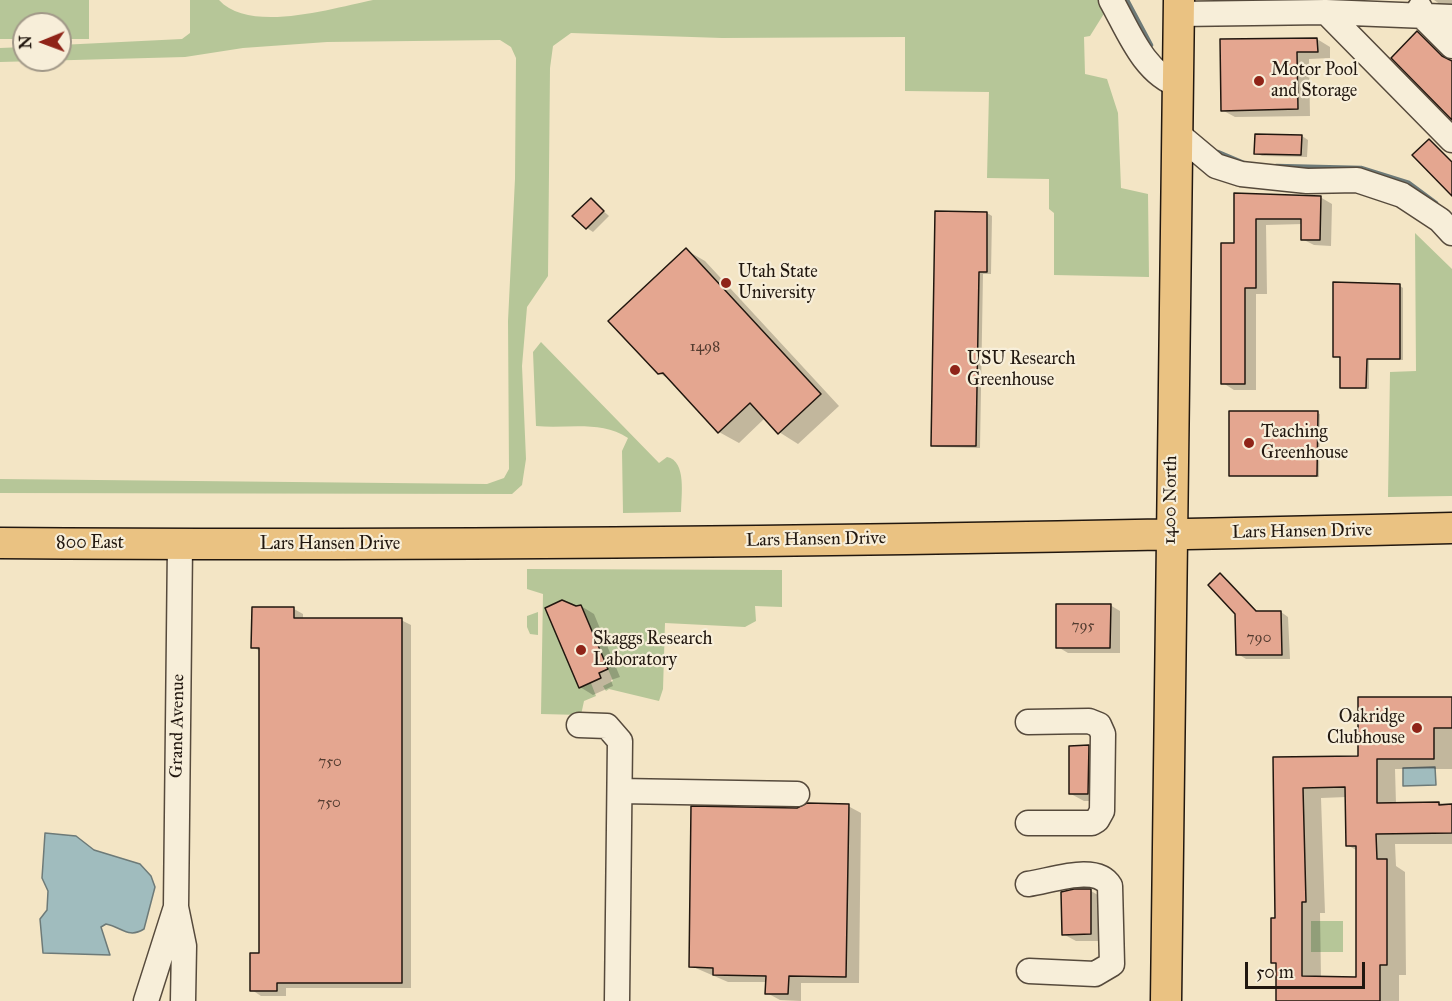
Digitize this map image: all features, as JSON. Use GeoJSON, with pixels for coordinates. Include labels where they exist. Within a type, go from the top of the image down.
{"type":"FeatureCollection","features":[{"type":"Feature","properties":{"kind":"main road","name":"1400 North"},"geometry":{"type":"LineString","coordinates":[[1166,1001],[1170,535],[1179,135],[1179,7]]}},
{"type":"Feature","properties":{"kind":"main road","name":"Lars Hansen Drive"},"geometry":{"type":"LineString","coordinates":[[180,545],[474,545],[1170,535],[1452,528]]}},
{"type":"Feature","properties":{"kind":"main road","name":"800 East"},"geometry":{"type":"LineString","coordinates":[[0,543],[180,545]]}},
{"type":"Feature","properties":{"kind":"street"},"geometry":{"type":"LineString","coordinates":[[1111,0],[1142,54],[1163,80],[1179,85]]}},
{"type":"Feature","properties":{"kind":"street"},"geometry":{"type":"LineString","coordinates":[[1179,7],[1326,12],[1420,7],[1452,17]]}},
{"type":"Feature","properties":{"kind":"street"},"geometry":{"type":"LineString","coordinates":[[1420,7],[1452,46]]}},
{"type":"Feature","properties":{"kind":"street"},"geometry":{"type":"LineString","coordinates":[[1326,12],[1452,140]]}},
{"type":"Feature","properties":{"kind":"street"},"geometry":{"type":"LineString","coordinates":[[1179,135],[1216,166],[1241,174],[1307,181],[1357,180],[1402,195],[1440,220],[1452,233]]}},
{"type":"Feature","properties":{"kind":"street","name":"Grand Avenue"},"geometry":{"type":"LineString","coordinates":[[180,545],[176,907],[184,946],[183,1001]]}},
{"type":"Feature","properties":{"kind":"street"},"geometry":{"type":"LineString","coordinates":[[1028,722],[1089,721],[1099,725],[1103,734],[1102,811],[1097,820],[1092,823],[1028,823]]}},
{"type":"Feature","properties":{"kind":"street"},"geometry":{"type":"LineString","coordinates":[[579,725],[607,726],[620,741],[617,1001]]}},
{"type":"Feature","properties":{"kind":"street"},"geometry":{"type":"LineString","coordinates":[[620,791],[797,794]]}},
{"type":"Feature","properties":{"kind":"street"},"geometry":{"type":"LineString","coordinates":[[1028,884],[1048,882],[1065,875],[1099,876],[1106,879],[1110,886],[1112,964],[1095,974],[1029,971]]}},
{"type":"Feature","properties":{"kind":"street","name":"Grand Avenue"},"geometry":{"type":"LineString","coordinates":[[146,1001],[176,907]]}},
{"type":"Feature","properties":{"kind":"green space"},"geometry":{"type":"Polygon","coordinates":[[[0,0],[89,0],[89,39],[72,39],[72,12],[12,12],[12,39],[0,39],[0,0]]]}},
{"type":"Feature","properties":{"kind":"green space"},"geometry":{"type":"Polygon","coordinates":[[[190,0],[219,0],[233,10],[271,17],[293,16],[373,0],[1106,0],[1105,12],[1090,36],[1084,37],[1085,74],[1107,79],[1118,113],[1121,188],[1148,194],[1149,277],[1054,275],[1054,213],[1049,209],[1049,179],[987,178],[989,92],[905,91],[905,37],[722,38],[571,33],[553,46],[550,68],[548,276],[527,307],[522,366],[526,459],[522,485],[512,494],[0,493],[0,479],[487,484],[504,478],[509,469],[508,321],[515,179],[516,58],[511,47],[500,40],[327,42],[243,48],[185,57],[72,60],[72,44],[182,39],[190,33],[190,0]]]}},
{"type":"Feature","properties":{"kind":"green space"},"geometry":{"type":"Polygon","coordinates":[[[0,48],[12,48],[12,62],[0,62],[0,48]]]}},
{"type":"Feature","properties":{"kind":"green space"},"geometry":{"type":"Polygon","coordinates":[[[1415,233],[1452,269],[1452,496],[1388,497],[1390,372],[1416,371],[1415,233]]]}},
{"type":"Feature","properties":{"kind":"green space"},"geometry":{"type":"Polygon","coordinates":[[[541,342],[659,463],[667,457],[678,465],[682,480],[681,512],[623,513],[622,451],[628,438],[617,432],[595,427],[536,426],[533,352],[541,342]]]}},
{"type":"Feature","properties":{"kind":"green space"},"geometry":{"type":"Polygon","coordinates":[[[527,569],[782,570],[782,607],[755,606],[756,621],[745,627],[665,623],[663,689],[659,701],[609,689],[606,691],[603,686],[613,681],[581,605],[572,608],[545,608],[579,688],[591,683],[596,696],[584,701],[581,715],[541,714],[543,594],[527,589],[527,569]]]}},
{"type":"Feature","properties":{"kind":"green space"},"geometry":{"type":"Polygon","coordinates":[[[538,612],[538,635],[530,634],[527,627],[527,616],[538,612]]]}},
{"type":"Feature","properties":{"kind":"green space"},"geometry":{"type":"Polygon","coordinates":[[[1311,921],[1343,921],[1343,952],[1311,952],[1311,921]]]}},
{"type":"Feature","properties":{"kind":"water"},"geometry":{"type":"Polygon","coordinates":[[[1435,767],[1436,785],[1403,786],[1403,768],[1435,767]]]}},
{"type":"Feature","properties":{"kind":"water"},"geometry":{"type":"Polygon","coordinates":[[[45,833],[76,836],[94,850],[140,864],[151,876],[155,887],[144,929],[129,933],[112,925],[106,924],[101,927],[110,955],[43,953],[40,919],[47,910],[48,891],[42,878],[45,833]]]}},
{"type":"Feature","properties":{"kind":"building"},"geometry":{"type":"Polygon","coordinates":[[[1417,31],[1442,56],[1452,61],[1452,120],[1391,58],[1417,31]]]}},
{"type":"Feature","properties":{"kind":"building","name":"Motor Pool and Storage"},"geometry":{"type":"Polygon","coordinates":[[[1317,38],[1318,52],[1297,52],[1298,109],[1221,111],[1220,39],[1317,38]]]}},
{"type":"Feature","properties":{"kind":"building"},"geometry":{"type":"Polygon","coordinates":[[[1255,134],[1302,135],[1301,155],[1254,154],[1255,134]]]}},
{"type":"Feature","properties":{"kind":"building"},"geometry":{"type":"Polygon","coordinates":[[[1429,139],[1452,162],[1452,196],[1412,155],[1429,139]]]}},
{"type":"Feature","properties":{"kind":"building"},"geometry":{"type":"Polygon","coordinates":[[[1234,193],[1321,196],[1320,240],[1301,240],[1301,219],[1256,219],[1256,288],[1245,288],[1245,384],[1221,384],[1221,243],[1234,243],[1234,193]]]}},
{"type":"Feature","properties":{"kind":"building"},"geometry":{"type":"Polygon","coordinates":[[[591,198],[604,211],[586,229],[572,216],[591,198]]]}},
{"type":"Feature","properties":{"kind":"building","name":"USU Research Greenhouse"},"geometry":{"type":"Polygon","coordinates":[[[935,211],[987,212],[987,272],[979,272],[976,446],[931,446],[935,211]]]}},
{"type":"Feature","properties":{"kind":"building"},"geometry":{"type":"Polygon","coordinates":[[[686,248],[821,394],[778,434],[750,403],[718,433],[663,373],[658,374],[608,321],[686,248]]]}},
{"type":"Feature","properties":{"kind":"building"},"geometry":{"type":"Polygon","coordinates":[[[1333,282],[1400,284],[1400,359],[1367,359],[1366,388],[1340,388],[1340,357],[1333,357],[1333,282]]]}},
{"type":"Feature","properties":{"kind":"building"},"geometry":{"type":"Polygon","coordinates":[[[1229,411],[1318,411],[1317,476],[1229,476],[1229,411]]]}},
{"type":"Feature","properties":{"kind":"building"},"geometry":{"type":"Polygon","coordinates":[[[1220,573],[1256,611],[1281,611],[1282,655],[1236,655],[1235,614],[1208,585],[1220,573]]]}},
{"type":"Feature","properties":{"kind":"building","name":"Skaggs Research Laboratory"},"geometry":{"type":"Polygon","coordinates":[[[562,600],[576,606],[581,605],[608,669],[599,673],[601,678],[579,688],[545,608],[562,600]]]}},
{"type":"Feature","properties":{"kind":"building"},"geometry":{"type":"Polygon","coordinates":[[[1056,604],[1111,604],[1110,648],[1056,648],[1056,604]]]}},
{"type":"Feature","properties":{"kind":"building"},"geometry":{"type":"Polygon","coordinates":[[[252,607],[294,607],[294,618],[402,618],[402,983],[277,983],[277,991],[250,991],[250,953],[259,953],[259,648],[251,648],[252,607]]]}},
{"type":"Feature","properties":{"kind":"building"},"geometry":{"type":"Polygon","coordinates":[[[1358,697],[1452,697],[1452,728],[1434,728],[1434,759],[1377,759],[1377,803],[1439,802],[1439,805],[1452,804],[1452,833],[1376,834],[1377,859],[1387,859],[1387,965],[1380,965],[1380,1001],[1276,1001],[1276,963],[1271,963],[1271,918],[1275,918],[1273,757],[1358,756],[1358,697]],[[1345,787],[1303,788],[1306,902],[1302,902],[1302,976],[1356,977],[1356,846],[1346,846],[1345,787]]]}},
{"type":"Feature","properties":{"kind":"building"},"geometry":{"type":"Polygon","coordinates":[[[1089,745],[1088,794],[1069,794],[1069,746],[1089,745]]]}},
{"type":"Feature","properties":{"kind":"building"},"geometry":{"type":"Polygon","coordinates":[[[807,803],[849,804],[846,977],[789,976],[788,994],[765,994],[766,976],[713,975],[713,968],[689,967],[691,806],[797,808],[807,803]]]}},
{"type":"Feature","properties":{"kind":"building"},"geometry":{"type":"Polygon","coordinates":[[[1091,889],[1091,934],[1062,935],[1061,892],[1091,889]]]}},
{"type":"Feature","properties":{"kind":"waterway"},"geometry":{"type":"LineString","coordinates":[[1127,0],[1151,45]]}},
{"type":"Feature","properties":{"kind":"waterway"},"geometry":{"type":"LineString","coordinates":[[1218,152],[1244,163]]}},
{"type":"Feature","properties":{"kind":"waterway"},"geometry":{"type":"LineString","coordinates":[[1276,166],[1361,168],[1409,183],[1436,203]]}},
{"type":"Feature","properties":{"kind":"place","name":"Motor Pool and Storage"},"geometry":{"type":"Point","coordinates":[1259,81]}},
{"type":"Feature","properties":{"kind":"place","name":"Utah State University"},"geometry":{"type":"Point","coordinates":[726,283]}},
{"type":"Feature","properties":{"kind":"place","name":"USU Research Greenhouse"},"geometry":{"type":"Point","coordinates":[955,370]}},
{"type":"Feature","properties":{"kind":"place","name":"Teaching Greenhouse"},"geometry":{"type":"Point","coordinates":[1249,443]}},
{"type":"Feature","properties":{"kind":"place","name":"Skaggs Research Laboratory"},"geometry":{"type":"Point","coordinates":[581,650]}},
{"type":"Feature","properties":{"kind":"place","name":"Oakridge Clubhouse"},"geometry":{"type":"Point","coordinates":[1417,728]}}]}
